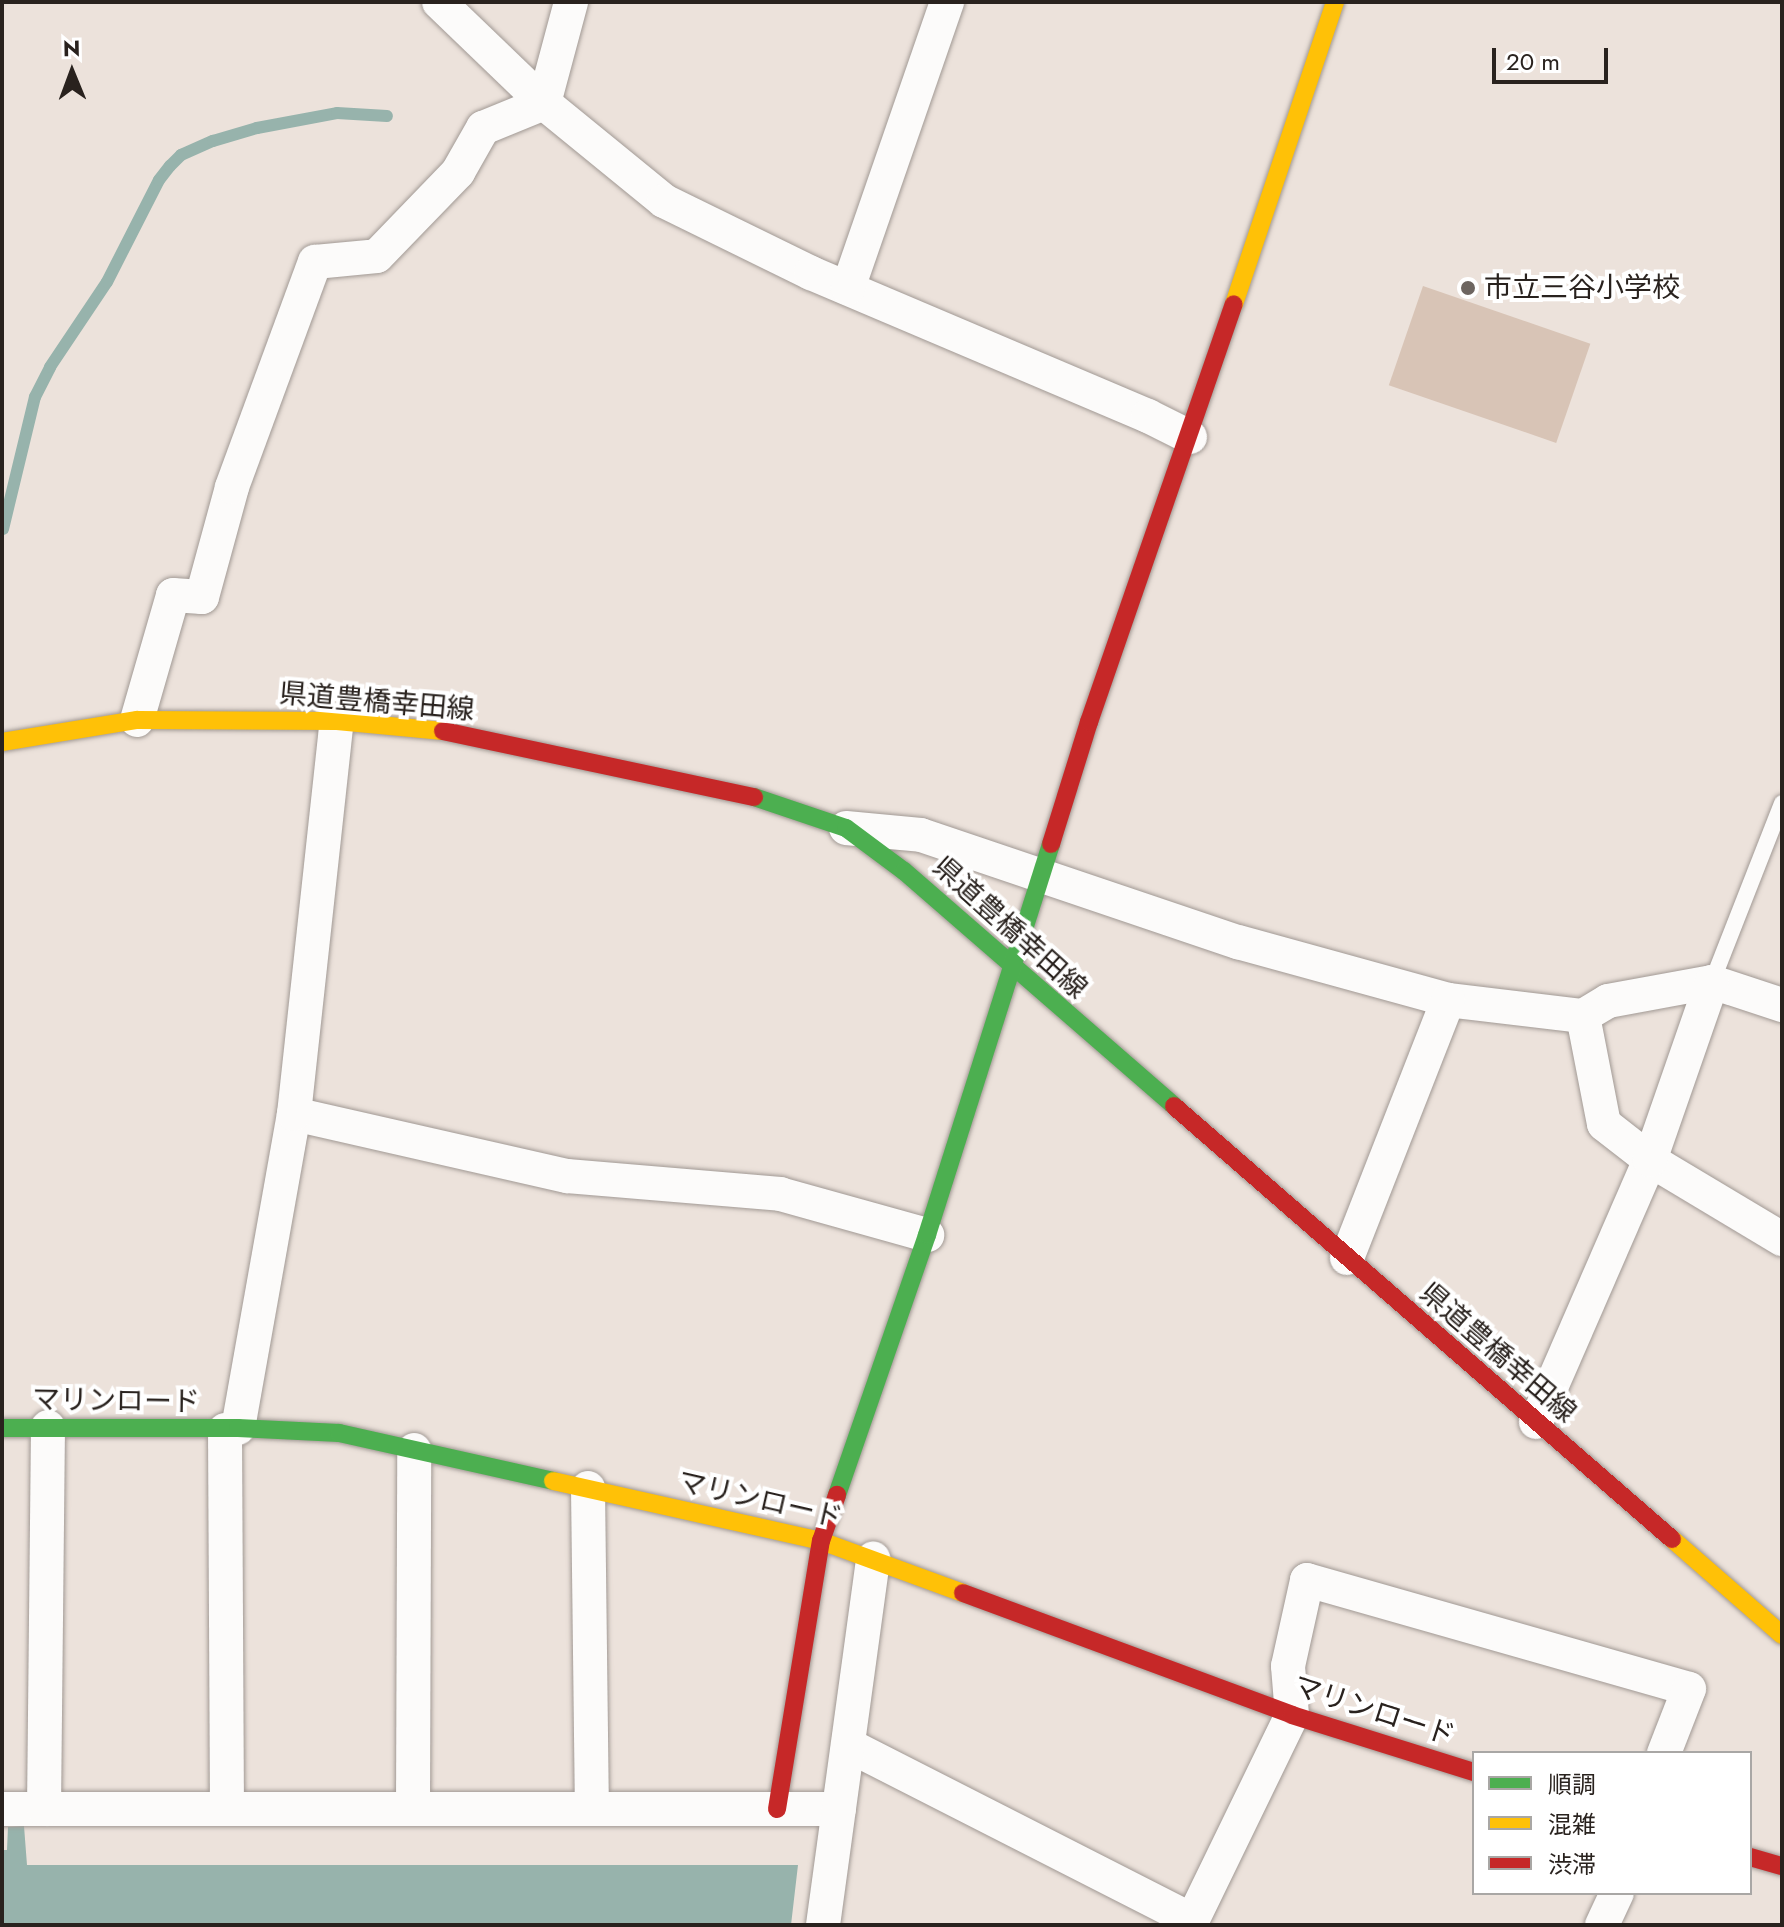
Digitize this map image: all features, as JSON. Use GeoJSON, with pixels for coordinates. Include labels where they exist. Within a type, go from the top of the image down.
{"type":"FeatureCollection","features":[{"type":"Feature","properties":{"kind":"street"},"geometry":{"type":"LineString","coordinates":[[439,2],[544,103],[664,201],[848,288],[1190,437]]}},
{"type":"Feature","properties":{"kind":"street"},"geometry":{"type":"LineString","coordinates":[[544,103],[571,2]]}},
{"type":"Feature","properties":{"kind":"street"},"geometry":{"type":"LineString","coordinates":[[848,288],[947,2]]}},
{"type":"Feature","properties":{"kind":"street"},"geometry":{"type":"LineString","coordinates":[[777,1809],[821,1541],[927,1235],[1089,722],[1190,437],[1335,2]]}},
{"type":"Feature","properties":{"kind":"street"},"geometry":{"type":"LineString","coordinates":[[137,720],[173,595],[202,597],[232,487],[315,262],[377,256],[458,172],[483,128],[544,103]]}},
{"type":"Feature","properties":{"kind":"street","name":"県道豊橋幸田線"},"geometry":{"type":"LineString","coordinates":[[2,742],[137,720],[337,721],[438,730],[733,790],[846,828],[904,871],[1011,968],[1782,1635]]}},
{"type":"Feature","properties":{"kind":"street"},"geometry":{"type":"LineString","coordinates":[[227,1808],[232,1429],[294,1114],[337,721]]}},
{"type":"Feature","properties":{"kind":"street"},"geometry":{"type":"LineString","coordinates":[[846,828],[921,835],[1238,942],[1448,1000],[1583,1016],[1608,1001],[1712,982],[1782,1005]]}},
{"type":"Feature","properties":{"kind":"street"},"geometry":{"type":"LineString","coordinates":[[1536,1422],[1650,1160],[1712,982]]}},
{"type":"Feature","properties":{"kind":"street"},"geometry":{"type":"LineString","coordinates":[[1347,1258],[1448,1000]]}},
{"type":"Feature","properties":{"kind":"street"},"geometry":{"type":"LineString","coordinates":[[1583,1016],[1604,1124],[1650,1160],[1782,1239]]}},
{"type":"Feature","properties":{"kind":"street"},"geometry":{"type":"LineString","coordinates":[[294,1114],[567,1176],[780,1194],[927,1235]]}},
{"type":"Feature","properties":{"kind":"street"},"geometry":{"type":"LineString","coordinates":[[44,1809],[48,1427]]}},
{"type":"Feature","properties":{"kind":"street","name":"マリンロード"},"geometry":{"type":"LineString","coordinates":[[2,1428],[232,1429],[339,1433],[821,1541],[1292,1715],[1472,1771]]}},
{"type":"Feature","properties":{"kind":"street"},"geometry":{"type":"LineString","coordinates":[[413,1808],[414,1450]]}},
{"type":"Feature","properties":{"kind":"street"},"geometry":{"type":"LineString","coordinates":[[588,1488],[592,1808]]}},
{"type":"Feature","properties":{"kind":"street"},"geometry":{"type":"LineString","coordinates":[[823,1925],[873,1558]]}},
{"type":"Feature","properties":{"kind":"street"},"geometry":{"type":"LineString","coordinates":[[848,1745],[1191,1922],[1292,1715],[1288,1666],[1307,1580],[1689,1689],[1665,1751]]}},
{"type":"Feature","properties":{"kind":"street"},"geometry":{"type":"LineString","coordinates":[[2,1809],[839,1809]]}},
{"type":"Feature","properties":{"kind":"street"},"geometry":{"type":"LineString","coordinates":[[1752,1858],[1782,1866]]}},
{"type":"Feature","properties":{"kind":"street"},"geometry":{"type":"LineString","coordinates":[[1602,1925],[1616,1895]]}},
{"type":"Feature","properties":{"kind":"lane"},"geometry":{"type":"LineString","coordinates":[[1712,982],[1782,803]]}},
{"type":"Feature","properties":{"kind":"shaded area"},"geometry":{"type":"Polygon","coordinates":[[[1423,286],[1590,344],[1556,443],[1389,385],[1423,286]]]}},
{"type":"Feature","properties":{"kind":"water"},"geometry":{"type":"Polygon","coordinates":[[[24,1826],[27,1865],[798,1865],[791,1925],[2,1925],[2,1850],[7,1850],[8,1827],[24,1826]]]}},
{"type":"Feature","properties":{"kind":"waterway"},"geometry":{"type":"LineString","coordinates":[[3,529],[35,397],[50,367],[107,282],[159,180],[170,166],[181,155],[213,141],[257,128],[337,113],[387,116]]}},
{"type":"Feature","properties":{"kind":"traffic: fast"},"geometry":{"type":"LineString","coordinates":[[754,797],[846,828],[904,871],[1174,1106]]}},
{"type":"Feature","properties":{"kind":"traffic: fast"},"geometry":{"type":"LineString","coordinates":[[837,1495],[927,1235],[1051,844]]}},
{"type":"Feature","properties":{"kind":"traffic: fast"},"geometry":{"type":"LineString","coordinates":[[2,1428],[238,1428],[339,1433],[553,1481]]}},
{"type":"Feature","properties":{"kind":"traffic: slow"},"geometry":{"type":"LineString","coordinates":[[1234,304],[1335,2]]}},
{"type":"Feature","properties":{"kind":"traffic: slow"},"geometry":{"type":"LineString","coordinates":[[2,742],[137,720],[337,721],[443,731]]}},
{"type":"Feature","properties":{"kind":"traffic: slow"},"geometry":{"type":"LineString","coordinates":[[553,1481],[821,1541],[963,1593]]}},
{"type":"Feature","properties":{"kind":"traffic: slow"},"geometry":{"type":"LineString","coordinates":[[1672,1539],[1782,1635]]}},
{"type":"Feature","properties":{"kind":"traffic: jam"},"geometry":{"type":"LineString","coordinates":[[1051,844],[1089,722],[1234,304]]}},
{"type":"Feature","properties":{"kind":"traffic: jam"},"geometry":{"type":"LineString","coordinates":[[443,731],[754,797]]}},
{"type":"Feature","properties":{"kind":"traffic: jam"},"geometry":{"type":"LineString","coordinates":[[1174,1106],[1672,1539]]}},
{"type":"Feature","properties":{"kind":"traffic: jam"},"geometry":{"type":"LineString","coordinates":[[777,1809],[821,1541],[837,1495]]}},
{"type":"Feature","properties":{"kind":"traffic: jam"},"geometry":{"type":"LineString","coordinates":[[963,1593],[1292,1715],[1472,1771]]}},
{"type":"Feature","properties":{"kind":"traffic: jam"},"geometry":{"type":"LineString","coordinates":[[1752,1858],[1782,1866]]}},
{"type":"Feature","properties":{"kind":"place","name":"市立三谷小学校"},"geometry":{"type":"Point","coordinates":[1468,288]}}]}
